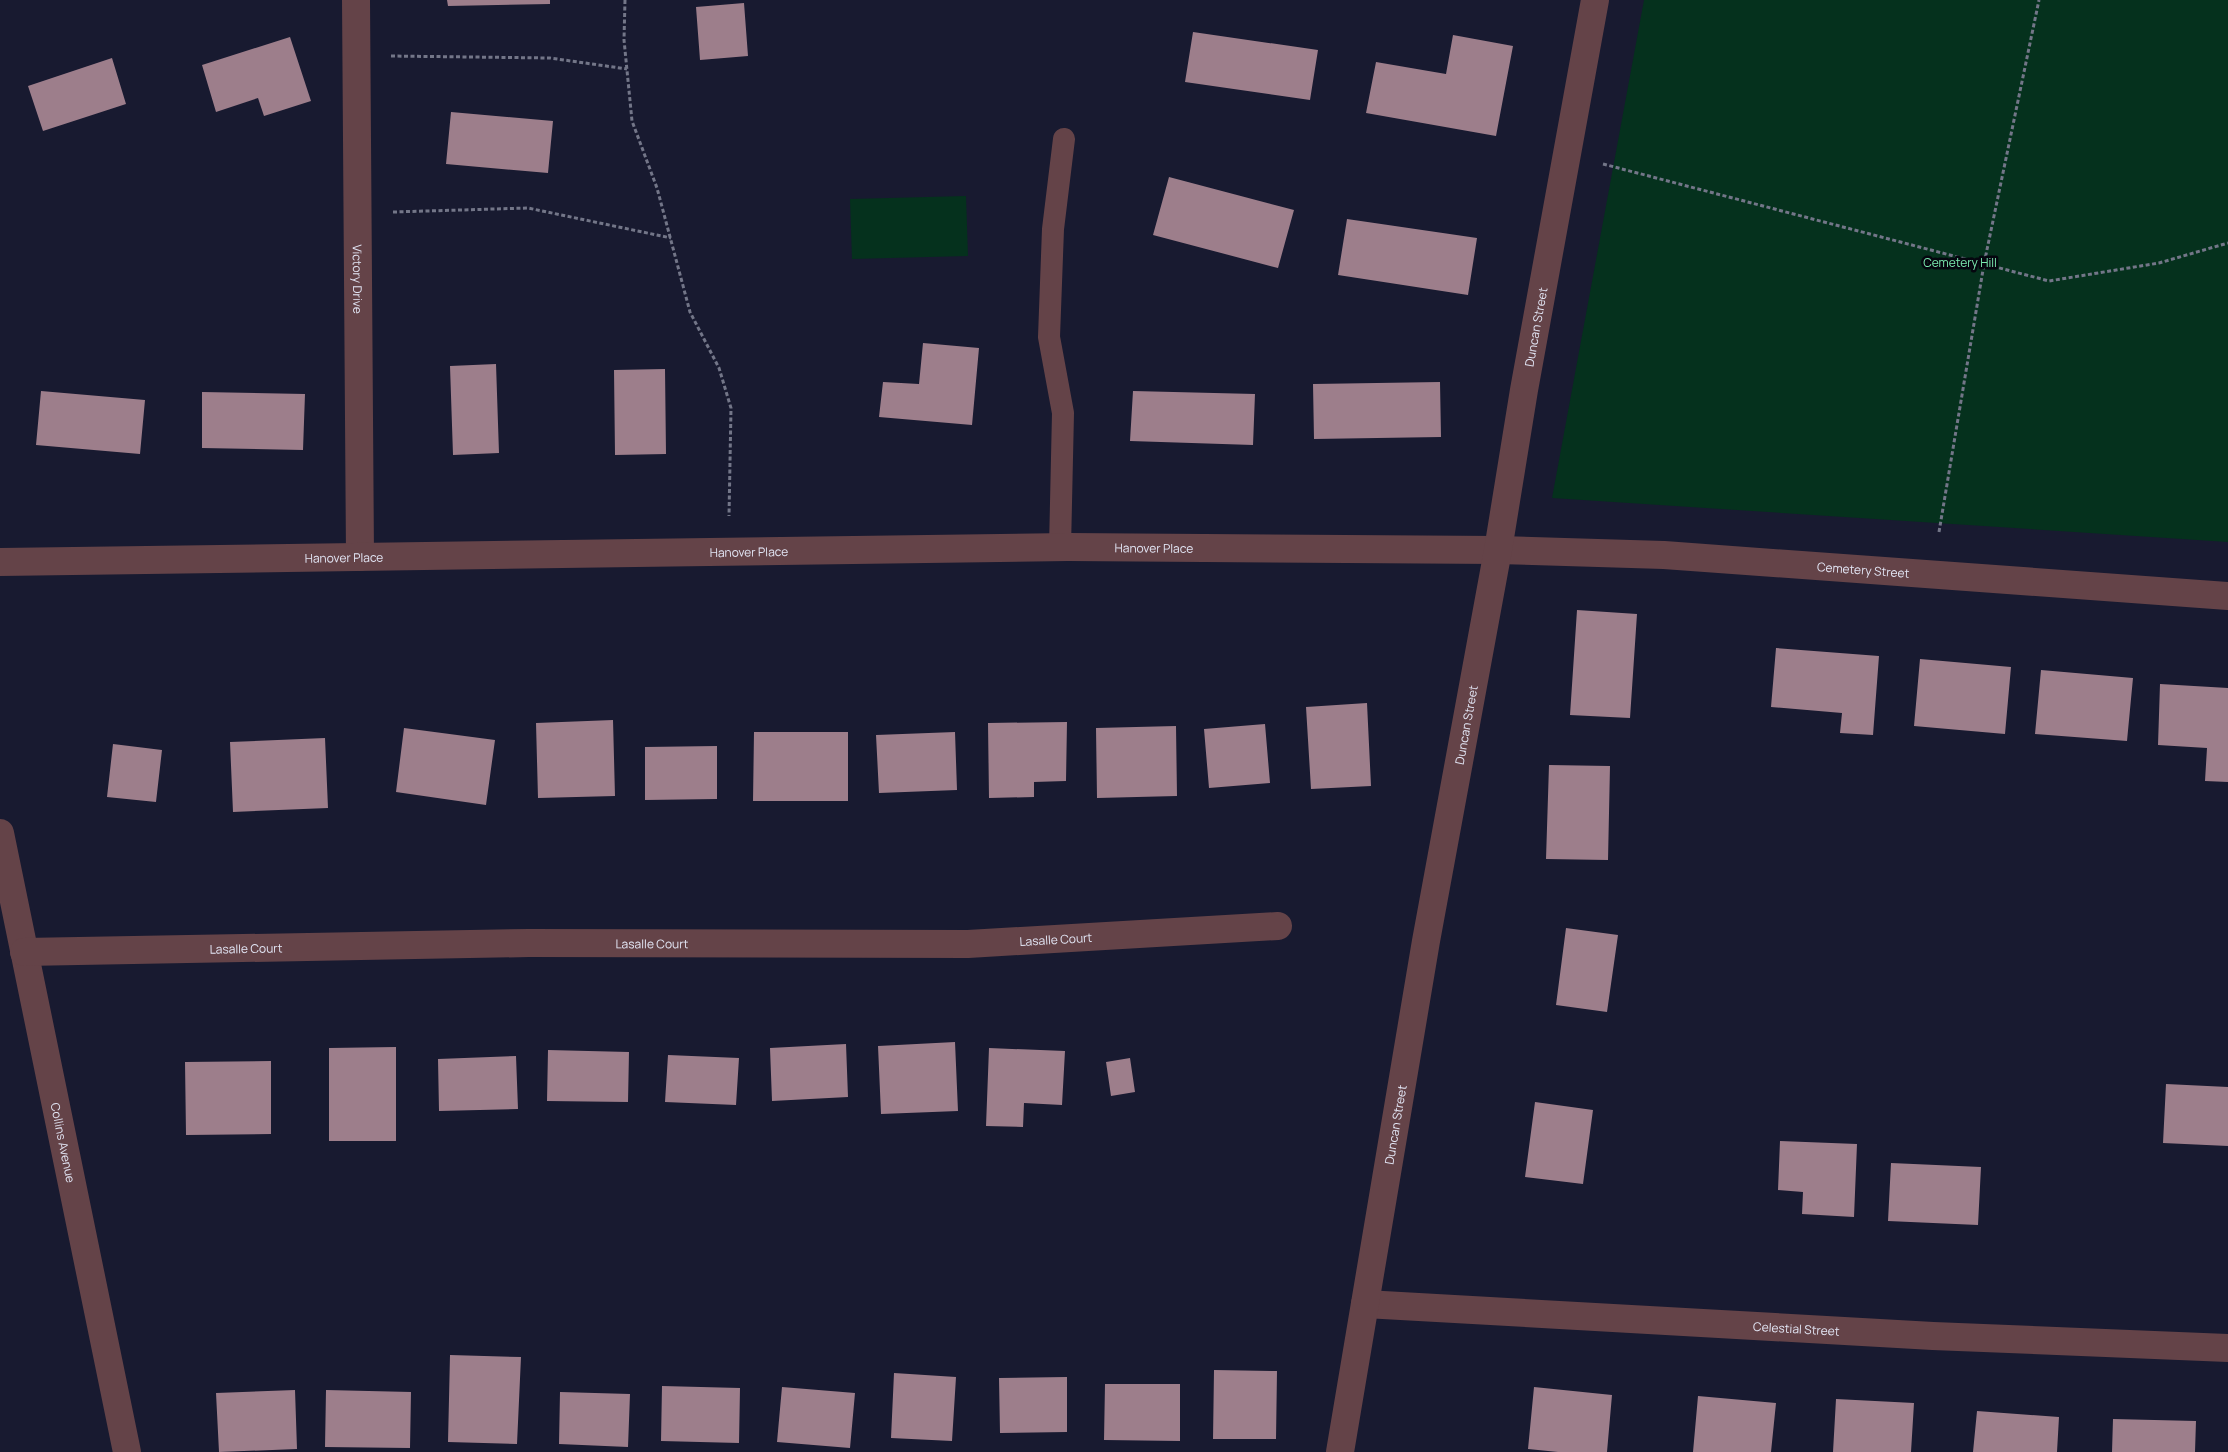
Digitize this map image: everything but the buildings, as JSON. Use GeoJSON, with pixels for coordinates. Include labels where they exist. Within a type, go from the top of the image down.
{"type":"FeatureCollection","features":[{"type":"Feature","properties":{"kind":"street","name":"Victory Drive"},"geometry":{"type":"LineString","coordinates":[[356,0],[360,557]]}},
{"type":"Feature","properties":{"kind":"street","name":"Duncan Street"},"geometry":{"type":"LineString","coordinates":[[1340,1452],[1426,941],[1498,550],[1524,390],[1594,0]]}},
{"type":"Feature","properties":{"kind":"street","name":"Hanover Place"},"geometry":{"type":"LineString","coordinates":[[0,562],[1060,548],[1498,550]]}},
{"type":"Feature","properties":{"kind":"street","name":"Cemetery Street"},"geometry":{"type":"LineString","coordinates":[[1498,550],[1664,555],[2228,596]]}},
{"type":"Feature","properties":{"kind":"street","name":"Collins Avenue"},"geometry":{"type":"LineString","coordinates":[[0,833],[127,1452]]}},
{"type":"Feature","properties":{"kind":"street","name":"Lasalle Court"},"geometry":{"type":"LineString","coordinates":[[24,952],[529,943],[968,944],[1278,926]]}},
{"type":"Feature","properties":{"kind":"street","name":"Celestial Street"},"geometry":{"type":"LineString","coordinates":[[1365,1304],[1924,1335],[2228,1348]]}},
{"type":"Feature","properties":{"kind":"lane"},"geometry":{"type":"LineString","coordinates":[[1060,548],[1063,413],[1049,337],[1053,230],[1064,139]]}},
{"type":"Feature","properties":{"kind":"path"},"geometry":{"type":"LineString","coordinates":[[625,0],[624,40],[632,121],[657,188],[690,312],[719,368],[731,408],[729,552]]}},
{"type":"Feature","properties":{"kind":"path"},"geometry":{"type":"LineString","coordinates":[[1939,532],[1984,264],[2039,0]]}},
{"type":"Feature","properties":{"kind":"path"},"geometry":{"type":"LineString","coordinates":[[357,56],[550,58],[628,69]]}},
{"type":"Feature","properties":{"kind":"path"},"geometry":{"type":"LineString","coordinates":[[1603,164],[2049,281],[2159,263],[2228,243]]}},
{"type":"Feature","properties":{"kind":"path"},"geometry":{"type":"LineString","coordinates":[[358,213],[528,208],[671,238]]}},
{"type":"Feature","properties":{"kind":"green space","name":"Cemetery Hill"},"geometry":{"type":"Polygon","coordinates":[[[1644,0],[2228,0],[2228,542],[1552,498],[1644,0]]]}},
{"type":"Feature","properties":{"kind":"green space"},"geometry":{"type":"Polygon","coordinates":[[[966,196],[968,256],[852,259],[850,199],[966,196]]]}}]}
